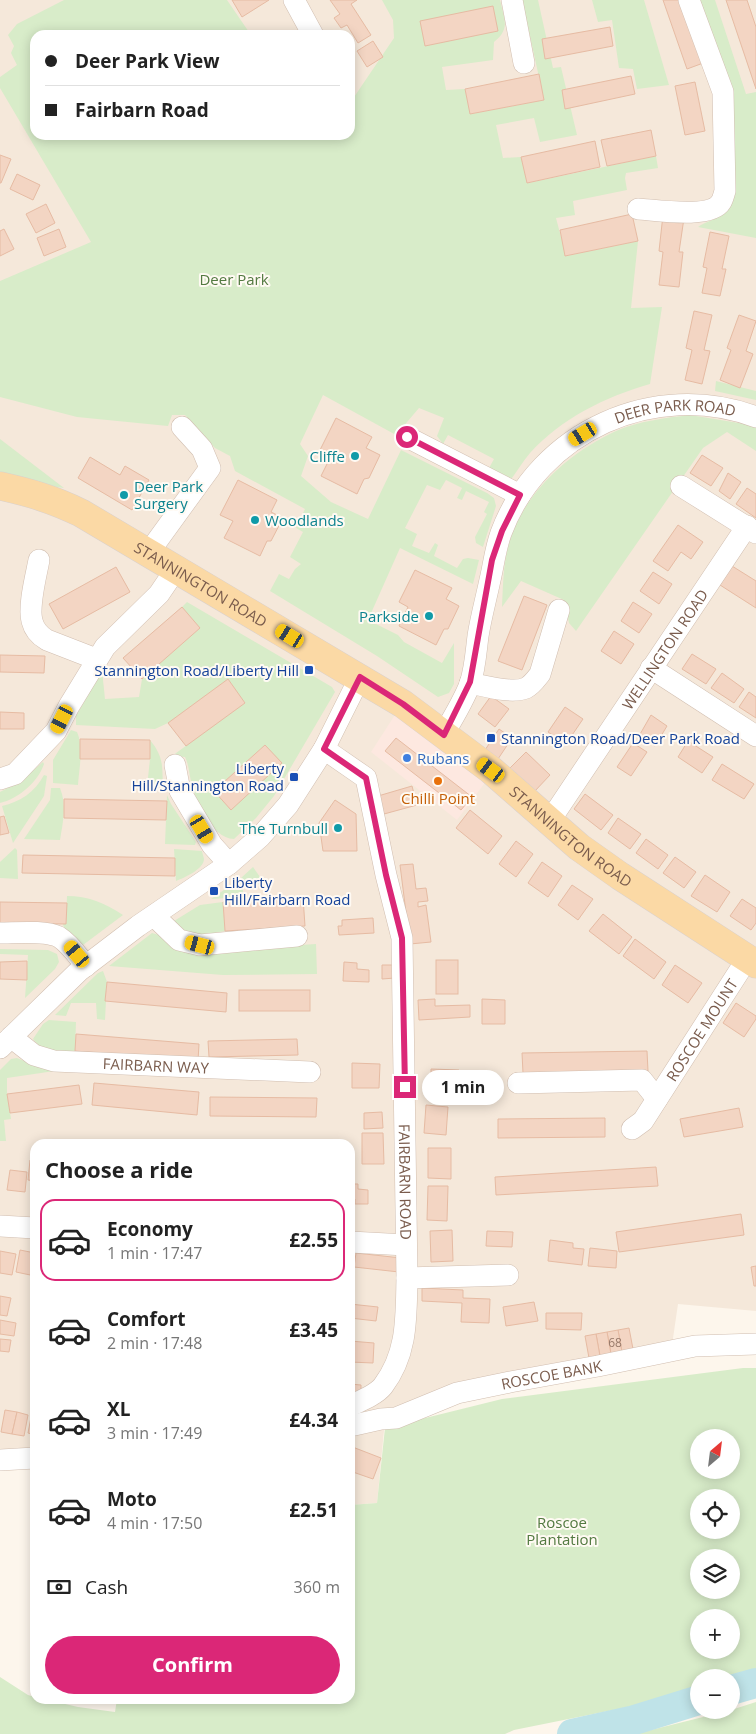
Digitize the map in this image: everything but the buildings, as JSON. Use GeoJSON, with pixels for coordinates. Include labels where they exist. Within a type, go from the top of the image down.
{"type":"FeatureCollection","features":[{"type":"Feature","properties":{"kind":"main road","name":"STANNINGTON ROAD"},"geometry":{"type":"LineString","coordinates":[[0,486],[55,500],[81,513],[403,704],[491,770],[579,846],[620,876],[751,962]]}},
{"type":"Feature","properties":{"kind":"street"},"geometry":{"type":"LineString","coordinates":[[294,0],[310,30]]}},
{"type":"Feature","properties":{"kind":"street"},"geometry":{"type":"LineString","coordinates":[[512,0],[524,63]]}},
{"type":"Feature","properties":{"kind":"street"},"geometry":{"type":"LineString","coordinates":[[638,209],[696,212],[711,210],[721,203],[725,190],[723,92],[690,0]]}},
{"type":"Feature","properties":{"kind":"street","name":"DEER PARK ROAD"},"geometry":{"type":"LineString","coordinates":[[444,735],[470,682],[492,560],[502,531],[520,495],[547,461],[570,442],[595,426],[621,415],[656,406],[681,404],[743,413],[756,418]]}},
{"type":"Feature","properties":{"kind":"street"},"geometry":{"type":"LineString","coordinates":[[149,552],[217,467],[182,427]]}},
{"type":"Feature","properties":{"kind":"street"},"geometry":{"type":"LineString","coordinates":[[407,437],[520,495]]}},
{"type":"Feature","properties":{"kind":"street"},"geometry":{"type":"LineString","coordinates":[[681,486],[751,530]]}},
{"type":"Feature","properties":{"kind":"street","name":"WELLINGTON ROAD"},"geometry":{"type":"LineString","coordinates":[[549,822],[651,668],[751,530]]}},
{"type":"Feature","properties":{"kind":"street"},"geometry":{"type":"LineString","coordinates":[[39,560],[33,592],[32,619],[34,625],[40,635],[47,640],[96,659]]}},
{"type":"Feature","properties":{"kind":"street"},"geometry":{"type":"LineString","coordinates":[[0,779],[15,774],[56,731],[104,647],[159,594],[176,569]]}},
{"type":"Feature","properties":{"kind":"street"},"geometry":{"type":"LineString","coordinates":[[470,682],[501,689],[524,688],[534,682],[540,674],[559,610]]}},
{"type":"Feature","properties":{"kind":"street"},"geometry":{"type":"LineString","coordinates":[[651,668],[756,736]]}},
{"type":"Feature","properties":{"kind":"street"},"geometry":{"type":"LineString","coordinates":[[5,1042],[86,966],[138,926],[229,864],[260,837],[288,804],[324,749],[360,677]]}},
{"type":"Feature","properties":{"kind":"street","name":"FAIRBARN ROAD"},"geometry":{"type":"LineString","coordinates":[[324,749],[366,778],[386,875],[402,938],[407,1278],[406,1328],[400,1356],[382,1387],[355,1404]]}},
{"type":"Feature","properties":{"kind":"street"},"geometry":{"type":"LineString","coordinates":[[175,765],[180,791],[212,845],[229,864]]}},
{"type":"Feature","properties":{"kind":"street"},"geometry":{"type":"LineString","coordinates":[[154,916],[178,940],[200,945],[297,936]]}},
{"type":"Feature","properties":{"kind":"street"},"geometry":{"type":"LineString","coordinates":[[0,933],[40,933],[57,936],[71,946],[86,966]]}},
{"type":"Feature","properties":{"kind":"street","name":"ROSCOE MOUNT"},"geometry":{"type":"LineString","coordinates":[[632,1128],[643,1121],[751,962]]}},
{"type":"Feature","properties":{"kind":"street","name":"FAIRBARN WAY"},"geometry":{"type":"LineString","coordinates":[[5,1042],[34,1056],[54,1060],[310,1072]]}},
{"type":"Feature","properties":{"kind":"street","name":"ROSCOE MOUNT"},"geometry":{"type":"LineString","coordinates":[[518,1083],[642,1080],[657,1100]]}},
{"type":"Feature","properties":{"kind":"street"},"geometry":{"type":"LineString","coordinates":[[0,1226],[30,1228]]}},
{"type":"Feature","properties":{"kind":"street"},"geometry":{"type":"LineString","coordinates":[[355,1242],[406,1245]]}},
{"type":"Feature","properties":{"kind":"street"},"geometry":{"type":"LineString","coordinates":[[407,1278],[508,1275]]}},
{"type":"Feature","properties":{"kind":"street","name":"ROSCOE BANK"},"geometry":{"type":"LineString","coordinates":[[355,1425],[396,1418],[457,1393],[501,1384],[695,1346],[756,1344]]}},
{"type":"Feature","properties":{"kind":"street"},"geometry":{"type":"LineString","coordinates":[[0,1460],[30,1458]]}},
{"type":"Feature","properties":{"kind":"shaded area"},"geometry":{"type":"Polygon","coordinates":[[[0,0],[756,0],[756,1311],[678,1304],[671,1352],[385,1420],[377,1503],[355,1505],[355,1139],[30,1139],[30,1463],[0,1469],[0,0]]]}},
{"type":"Feature","properties":{"kind":"shaded area"},"geometry":{"type":"Polygon","coordinates":[[[400,707],[490,776],[457,820],[371,752],[400,707]]]}},
{"type":"Feature","properties":{"kind":"green space","name":"Deer Park"},"geometry":{"type":"Polygon","coordinates":[[[64,0],[227,0],[248,30],[30,30],[30,139],[0,88],[0,77],[17,65],[11,53],[14,46],[8,35],[17,24],[64,0]]]}},
{"type":"Feature","properties":{"kind":"green space","name":"Deer Park"},"geometry":{"type":"Polygon","coordinates":[[[382,0],[500,0],[505,23],[503,32],[494,42],[493,60],[442,67],[446,90],[465,89],[471,114],[544,100],[522,0],[538,0],[553,68],[561,67],[577,135],[540,142],[534,118],[496,125],[503,158],[521,157],[528,183],[656,156],[658,168],[626,173],[627,190],[573,201],[575,215],[556,218],[566,256],[638,241],[631,308],[662,307],[650,384],[601,402],[570,419],[530,453],[512,478],[507,478],[488,470],[494,459],[448,435],[443,444],[437,436],[444,418],[419,408],[396,435],[323,395],[300,444],[308,456],[301,476],[331,502],[368,519],[401,450],[494,498],[496,506],[483,547],[476,543],[475,537],[487,514],[484,512],[489,502],[466,491],[462,500],[457,498],[462,488],[446,480],[440,490],[427,485],[405,528],[417,534],[412,546],[429,553],[435,543],[438,545],[434,556],[457,568],[463,559],[479,560],[473,584],[400,548],[368,620],[398,635],[404,642],[442,663],[454,643],[454,684],[449,693],[438,697],[377,656],[270,591],[279,574],[289,579],[295,569],[301,564],[290,557],[303,532],[296,528],[305,509],[235,471],[230,456],[215,448],[185,415],[172,415],[168,426],[77,417],[0,397],[0,281],[91,242],[31,140],[355,140],[355,96],[394,38],[393,20],[382,0]]]}},
{"type":"Feature","properties":{"kind":"green space"},"geometry":{"type":"Polygon","coordinates":[[[592,0],[644,0],[669,85],[637,89],[633,69],[619,68],[612,20],[598,22],[592,0]]]}},
{"type":"Feature","properties":{"kind":"green space"},"geometry":{"type":"Polygon","coordinates":[[[698,0],[715,0],[746,94],[756,92],[756,238],[698,227],[727,211],[733,198],[734,124],[729,93],[698,0]]]}},
{"type":"Feature","properties":{"kind":"green space"},"geometry":{"type":"Polygon","coordinates":[[[716,381],[756,391],[756,400],[715,391],[716,381]]]}},
{"type":"Feature","properties":{"kind":"green space"},"geometry":{"type":"Polygon","coordinates":[[[690,415],[751,425],[756,428],[756,451],[727,432],[703,448],[576,631],[569,623],[564,600],[521,581],[502,607],[503,577],[508,547],[524,510],[549,477],[581,451],[616,431],[643,422],[690,415]]]}},
{"type":"Feature","properties":{"kind":"green space"},"geometry":{"type":"Polygon","coordinates":[[[0,439],[64,488],[0,477],[0,439]]]}},
{"type":"Feature","properties":{"kind":"green space"},"geometry":{"type":"Polygon","coordinates":[[[187,602],[332,687],[335,692],[274,796],[256,818],[234,839],[218,832],[205,817],[196,798],[185,757],[172,756],[245,703],[228,679],[168,723],[155,729],[76,725],[76,716],[102,670],[105,699],[139,697],[142,679],[200,628],[182,607],[187,602]],[[265,745],[214,791],[230,809],[281,764],[265,745]]]}},
{"type":"Feature","properties":{"kind":"green space"},"geometry":{"type":"Polygon","coordinates":[[[71,730],[77,732],[80,745],[78,785],[53,783],[53,760],[71,730]]]}},
{"type":"Feature","properties":{"kind":"green space"},"geometry":{"type":"Polygon","coordinates":[[[150,740],[160,757],[163,786],[147,787],[150,740]]]}},
{"type":"Feature","properties":{"kind":"green space"},"geometry":{"type":"Polygon","coordinates":[[[43,762],[41,771],[26,789],[14,798],[0,803],[0,792],[21,781],[43,762]]]}},
{"type":"Feature","properties":{"kind":"green space"},"geometry":{"type":"Polygon","coordinates":[[[44,775],[47,776],[44,796],[13,843],[2,806],[15,802],[32,791],[44,775]]]}},
{"type":"Feature","properties":{"kind":"green space"},"geometry":{"type":"Polygon","coordinates":[[[51,788],[60,788],[62,794],[64,814],[60,840],[24,839],[50,800],[51,788]]]}},
{"type":"Feature","properties":{"kind":"green space"},"geometry":{"type":"Polygon","coordinates":[[[167,795],[196,842],[195,845],[165,844],[167,795]]]}},
{"type":"Feature","properties":{"kind":"green space"},"geometry":{"type":"Polygon","coordinates":[[[15,848],[17,850],[18,879],[0,878],[0,862],[15,848]]]}},
{"type":"Feature","properties":{"kind":"green space"},"geometry":{"type":"Polygon","coordinates":[[[174,849],[202,851],[203,863],[193,873],[176,881],[174,849]]]}},
{"type":"Feature","properties":{"kind":"green space"},"geometry":{"type":"Polygon","coordinates":[[[253,867],[265,884],[242,885],[244,897],[211,899],[241,878],[253,867]]]}},
{"type":"Feature","properties":{"kind":"green space"},"geometry":{"type":"Polygon","coordinates":[[[67,896],[82,897],[96,901],[123,915],[83,945],[65,932],[63,924],[66,924],[67,896]]]}},
{"type":"Feature","properties":{"kind":"green space"},"geometry":{"type":"Polygon","coordinates":[[[223,902],[225,931],[198,936],[184,934],[174,921],[200,905],[223,902]]]}},
{"type":"Feature","properties":{"kind":"green space"},"geometry":{"type":"Polygon","coordinates":[[[152,933],[190,952],[316,944],[317,974],[223,975],[109,966],[152,933]]]}},
{"type":"Feature","properties":{"kind":"green space"},"geometry":{"type":"Polygon","coordinates":[[[0,949],[48,950],[57,954],[59,962],[55,969],[25,998],[28,955],[0,954],[0,949]]]}},
{"type":"Feature","properties":{"kind":"green space"},"geometry":{"type":"Polygon","coordinates":[[[103,971],[107,982],[105,1020],[97,1019],[96,1003],[71,1003],[66,1016],[55,1015],[98,973],[103,971]]]}},
{"type":"Feature","properties":{"kind":"green space"},"geometry":{"type":"Polygon","coordinates":[[[49,1020],[76,1022],[75,1051],[47,1050],[42,1048],[33,1039],[43,1024],[49,1020]]]}},
{"type":"Feature","properties":{"kind":"green space"},"geometry":{"type":"Polygon","coordinates":[[[17,1058],[34,1065],[68,1069],[7,1078],[7,1094],[11,1119],[4,1120],[6,1141],[0,1141],[0,1070],[11,1059],[17,1058]]]}},
{"type":"Feature","properties":{"kind":"green space","name":"Roscoe Plantation"},"geometry":{"type":"Polygon","coordinates":[[[743,1368],[756,1368],[756,1669],[740,1674],[740,1669],[690,1669],[690,1690],[653,1702],[514,1730],[505,1734],[0,1734],[0,1677],[30,1696],[30,1704],[65,1704],[115,1712],[116,1704],[355,1704],[355,1505],[377,1503],[385,1428],[502,1399],[743,1368]]]}},
{"type":"Feature","properties":{"kind":"green space"},"geometry":{"type":"Polygon","coordinates":[[[756,1702],[756,1734],[635,1734],[695,1719],[740,1719],[740,1707],[756,1702]]]}},
{"type":"Feature","properties":{"kind":"waterway"},"geometry":{"type":"LineString","coordinates":[[740,1687],[756,1683]]}},
{"type":"Feature","properties":{"kind":"waterway"},"geometry":{"type":"LineString","coordinates":[[572,1734],[631,1721],[690,1703]]}},
{"type":"Feature","properties":{"kind":"place","name":"Cliffe"},"geometry":{"type":"Point","coordinates":[355,456]}},
{"type":"Feature","properties":{"kind":"place","name":"Deer Park Surgery"},"geometry":{"type":"Point","coordinates":[124,495]}},
{"type":"Feature","properties":{"kind":"place","name":"Woodlands"},"geometry":{"type":"Point","coordinates":[255,520]}},
{"type":"Feature","properties":{"kind":"place","name":"Parkside"},"geometry":{"type":"Point","coordinates":[429,616]}},
{"type":"Feature","properties":{"kind":"place","name":"Stannington Road/Liberty Hill"},"geometry":{"type":"Point","coordinates":[309,670]}},
{"type":"Feature","properties":{"kind":"place","name":"Stannington Road/Deer Park Road"},"geometry":{"type":"Point","coordinates":[491,738]}},
{"type":"Feature","properties":{"kind":"place","name":"Rubans"},"geometry":{"type":"Point","coordinates":[407,758]}},
{"type":"Feature","properties":{"kind":"place","name":"Liberty Hill/Stannington Road"},"geometry":{"type":"Point","coordinates":[294,777]}},
{"type":"Feature","properties":{"kind":"place","name":"Chilli Point"},"geometry":{"type":"Point","coordinates":[438,781]}},
{"type":"Feature","properties":{"kind":"place","name":"The Turnbull"},"geometry":{"type":"Point","coordinates":[338,828]}},
{"type":"Feature","properties":{"kind":"place","name":"Liberty Hill/Fairbarn Road"},"geometry":{"type":"Point","coordinates":[214,891]}},
{"type":"Feature","properties":{"kind":"route"},"geometry":{"type":"LineString","coordinates":[[405,1087],[402,938],[386,875],[366,778],[324,749],[360,677],[403,704],[444,735],[464,698],[470,682],[492,560],[502,531],[520,495],[407,437]]}}]}
